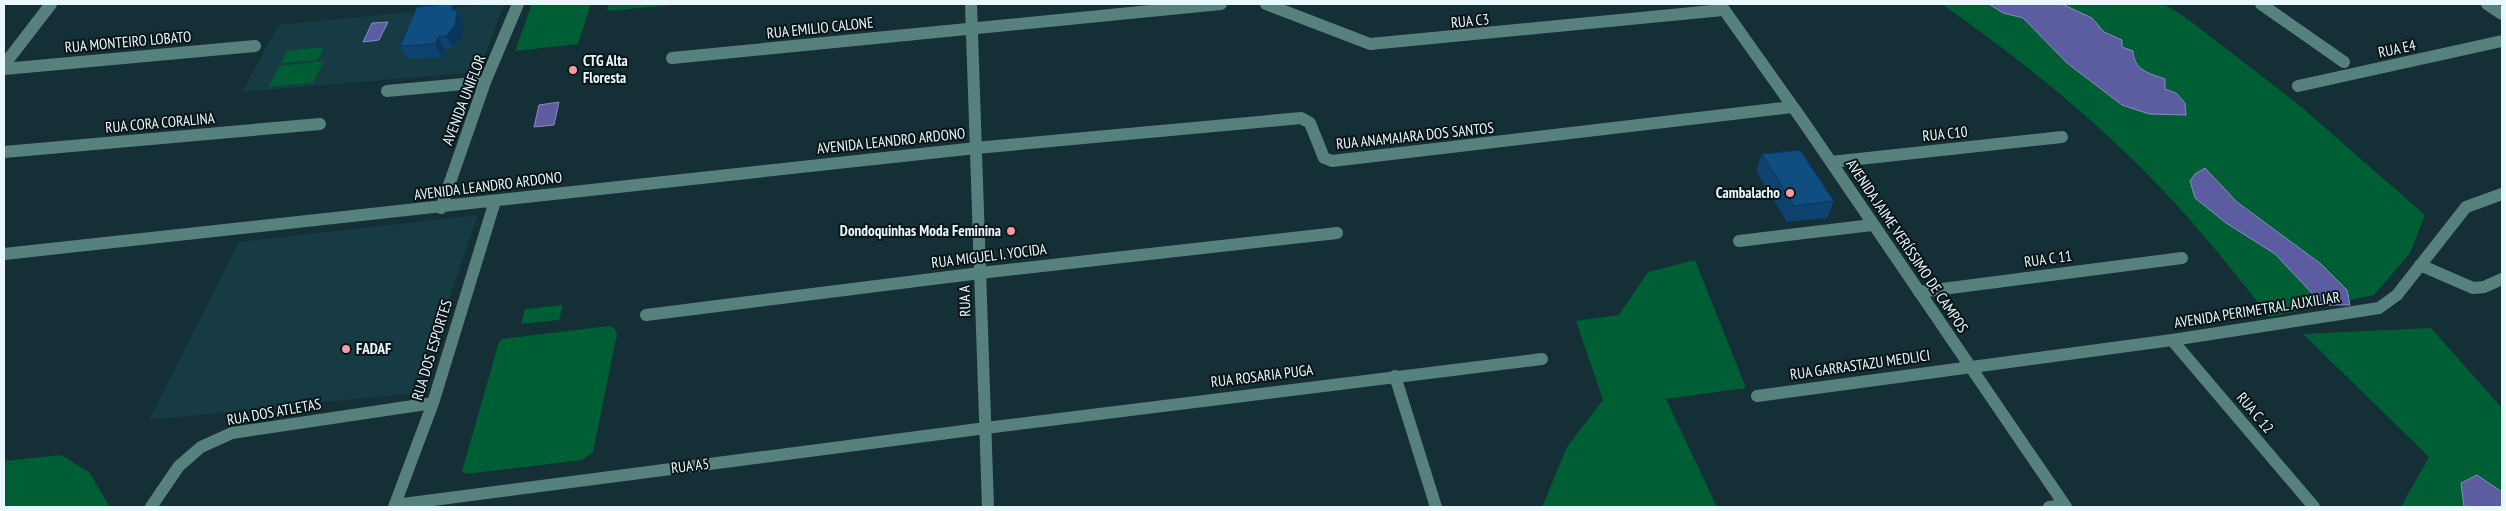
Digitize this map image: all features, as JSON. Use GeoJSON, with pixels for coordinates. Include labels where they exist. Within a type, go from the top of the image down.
{"type":"FeatureCollection","features":[{"type":"Feature","properties":{"kind":"street"},"geometry":{"type":"LineString","coordinates":[[4,65],[51,4]]}},
{"type":"Feature","properties":{"kind":"street","name":"AVENIDA UNIFLOR"},"geometry":{"type":"LineString","coordinates":[[441,208],[485,82],[518,4]]}},
{"type":"Feature","properties":{"kind":"street","name":"RUA A"},"geometry":{"type":"LineString","coordinates":[[971,4],[988,507]]}},
{"type":"Feature","properties":{"kind":"street","name":"RUA EMILIO CALONE"},"geometry":{"type":"LineString","coordinates":[[672,58],[971,27],[1221,4]]}},
{"type":"Feature","properties":{"kind":"street","name":"RUA C3"},"geometry":{"type":"LineString","coordinates":[[1266,4],[1350,38],[1370,44],[1427,40],[1721,7]]}},
{"type":"Feature","properties":{"kind":"street"},"geometry":{"type":"LineString","coordinates":[[2261,4],[2344,62]]}},
{"type":"Feature","properties":{"kind":"street"},"geometry":{"type":"LineString","coordinates":[[2487,4],[2502,14]]}},
{"type":"Feature","properties":{"kind":"street","name":"AVENIDA JAIME VERÍSSIMO DE CAMPOS"},"geometry":{"type":"LineString","coordinates":[[1721,7],[1831,162],[1968,367],[2065,506]]}},
{"type":"Feature","properties":{"kind":"street","name":"RUA E4"},"geometry":{"type":"LineString","coordinates":[[2298,86],[2502,41]]}},
{"type":"Feature","properties":{"kind":"street","name":"RUA MONTEIRO LOBATO"},"geometry":{"type":"LineString","coordinates":[[4,69],[255,46]]}},
{"type":"Feature","properties":{"kind":"street"},"geometry":{"type":"LineString","coordinates":[[387,92],[485,82]]}},
{"type":"Feature","properties":{"kind":"street","name":"RUA ANAMAIARA DOS SANTOS"},"geometry":{"type":"LineString","coordinates":[[976,148],[1301,118],[1310,123],[1324,158],[1332,162],[1792,107]]}},
{"type":"Feature","properties":{"kind":"street","name":"RUA CORA CORALINA"},"geometry":{"type":"LineString","coordinates":[[4,152],[320,124]]}},
{"type":"Feature","properties":{"kind":"street","name":"RUA C10"},"geometry":{"type":"LineString","coordinates":[[1831,162],[2062,137]]}},
{"type":"Feature","properties":{"kind":"street","name":"AVENIDA LEANDRO ARDONO"},"geometry":{"type":"LineString","coordinates":[[4,254],[441,208],[976,148]]}},
{"type":"Feature","properties":{"kind":"street","name":"AVENIDA PERIMETRAL AUXILIAR"},"geometry":{"type":"LineString","coordinates":[[1968,367],[2172,340],[2379,308],[2397,295],[2466,208],[2502,194]]}},
{"type":"Feature","properties":{"kind":"street","name":"RUA DOS ESPORTES"},"geometry":{"type":"LineString","coordinates":[[394,506],[433,403],[495,201]]}},
{"type":"Feature","properties":{"kind":"street"},"geometry":{"type":"LineString","coordinates":[[1739,241],[1872,225]]}},
{"type":"Feature","properties":{"kind":"street","name":"RUA MIGUEL I. YOCIDA"},"geometry":{"type":"LineString","coordinates":[[646,315],[980,273],[1337,233]]}},
{"type":"Feature","properties":{"kind":"street","name":"RUA C 11"},"geometry":{"type":"LineString","coordinates":[[1919,292],[2182,258]]}},
{"type":"Feature","properties":{"kind":"street"},"geometry":{"type":"LineString","coordinates":[[2420,265],[2473,288],[2484,286],[2502,278]]}},
{"type":"Feature","properties":{"kind":"street","name":"RUA C 12"},"geometry":{"type":"LineString","coordinates":[[2172,340],[2314,507]]}},
{"type":"Feature","properties":{"kind":"street","name":"RUA ROSARIA PUGA"},"geometry":{"type":"LineString","coordinates":[[986,428],[1542,359]]}},
{"type":"Feature","properties":{"kind":"street","name":"RUA GARRASTAZU MEDLICI"},"geometry":{"type":"LineString","coordinates":[[1757,396],[1968,367]]}},
{"type":"Feature","properties":{"kind":"street"},"geometry":{"type":"LineString","coordinates":[[1395,376],[1436,507]]}},
{"type":"Feature","properties":{"kind":"street","name":"RUA DOS ATLETAS"},"geometry":{"type":"LineString","coordinates":[[151,507],[179,466],[201,447],[232,433],[433,403]]}},
{"type":"Feature","properties":{"kind":"street","name":"RUA A5"},"geometry":{"type":"LineString","coordinates":[[394,506],[986,428]]}},
{"type":"Feature","properties":{"kind":"street"},"geometry":{"type":"LineString","coordinates":[[2049,507],[2065,506]]}},
{"type":"Feature","properties":{"kind":"shaded area"},"geometry":{"type":"Polygon","coordinates":[[[504,4],[479,72],[242,92],[278,25],[504,4]]]}},
{"type":"Feature","properties":{"kind":"shaded area"},"geometry":{"type":"Polygon","coordinates":[[[1989,4],[2062,4],[2092,18],[2104,32],[2122,40],[2122,47],[2133,51],[2139,67],[2148,73],[2165,79],[2165,89],[2176,93],[2185,103],[2186,115],[2149,114],[2122,105],[2067,63],[2023,18],[2003,13],[1989,4]]]}},
{"type":"Feature","properties":{"kind":"shaded area"},"geometry":{"type":"Polygon","coordinates":[[[388,22],[379,40],[363,42],[372,23],[388,22]]]}},
{"type":"Feature","properties":{"kind":"shaded area"},"geometry":{"type":"Polygon","coordinates":[[[559,102],[554,125],[534,127],[539,105],[559,102]]]}},
{"type":"Feature","properties":{"kind":"shaded area"},"geometry":{"type":"Polygon","coordinates":[[[2205,168],[2237,202],[2321,264],[2347,290],[2350,305],[2323,305],[2275,254],[2226,223],[2195,198],[2190,181],[2195,174],[2205,168]]]}},
{"type":"Feature","properties":{"kind":"shaded area"},"geometry":{"type":"Polygon","coordinates":[[[478,215],[416,393],[149,420],[239,242],[478,215]]]}},
{"type":"Feature","properties":{"kind":"shaded area"},"geometry":{"type":"Polygon","coordinates":[[[2477,475],[2502,492],[2502,507],[2464,507],[2461,483],[2477,475]]]}},
{"type":"Feature","properties":{"kind":"green space"},"geometry":{"type":"Polygon","coordinates":[[[532,4],[591,4],[578,44],[515,51],[532,4]]]}},
{"type":"Feature","properties":{"kind":"green space"},"geometry":{"type":"Polygon","coordinates":[[[609,4],[683,4],[607,11],[609,4]]]}},
{"type":"Feature","properties":{"kind":"green space"},"geometry":{"type":"Polygon","coordinates":[[[1942,4],[2164,4],[2185,17],[2298,104],[2425,215],[2410,253],[2374,295],[2269,317],[2202,234],[2130,157],[2039,77],[1942,4]]]}},
{"type":"Feature","properties":{"kind":"green space"},"geometry":{"type":"Polygon","coordinates":[[[324,47],[318,60],[281,63],[287,51],[324,47]]]}},
{"type":"Feature","properties":{"kind":"green space"},"geometry":{"type":"Polygon","coordinates":[[[324,61],[313,83],[268,87],[279,66],[324,61]]]}},
{"type":"Feature","properties":{"kind":"green space"},"geometry":{"type":"Polygon","coordinates":[[[1695,260],[1746,388],[1666,399],[1717,507],[1542,507],[1567,447],[1603,400],[1576,321],[1619,315],[1648,272],[1695,260]]]}},
{"type":"Feature","properties":{"kind":"green space"},"geometry":{"type":"Polygon","coordinates":[[[563,305],[559,320],[521,324],[525,309],[563,305]]]}},
{"type":"Feature","properties":{"kind":"green space"},"geometry":{"type":"Polygon","coordinates":[[[609,326],[615,329],[617,334],[593,452],[582,460],[466,474],[462,471],[501,339],[609,326]]]}},
{"type":"Feature","properties":{"kind":"green space"},"geometry":{"type":"Polygon","coordinates":[[[2431,328],[2502,408],[2502,507],[2401,507],[2429,457],[2303,334],[2431,328]]]}},
{"type":"Feature","properties":{"kind":"green space"},"geometry":{"type":"Polygon","coordinates":[[[61,455],[89,472],[110,507],[4,507],[4,461],[61,455]]]}},
{"type":"Feature","properties":{"kind":"building"},"geometry":{"type":"Polygon","coordinates":[[[453,4],[451,8],[457,12],[455,26],[446,36],[438,37],[435,44],[400,46],[417,7],[453,4]]]}},
{"type":"Feature","properties":{"kind":"building"},"geometry":{"type":"Polygon","coordinates":[[[1800,150],[1834,201],[1794,206],[1762,154],[1800,150]]]}},
{"type":"Feature","properties":{"kind":"place","name":"CTG Alta Floresta"},"geometry":{"type":"Point","coordinates":[573,70]}},
{"type":"Feature","properties":{"kind":"place","name":"Cambalacho"},"geometry":{"type":"Point","coordinates":[1790,193]}},
{"type":"Feature","properties":{"kind":"place","name":"Dondoquinhas Moda Feminina"},"geometry":{"type":"Point","coordinates":[1011,231]}},
{"type":"Feature","properties":{"kind":"place","name":"FADAF"},"geometry":{"type":"Point","coordinates":[346,349]}}]}
